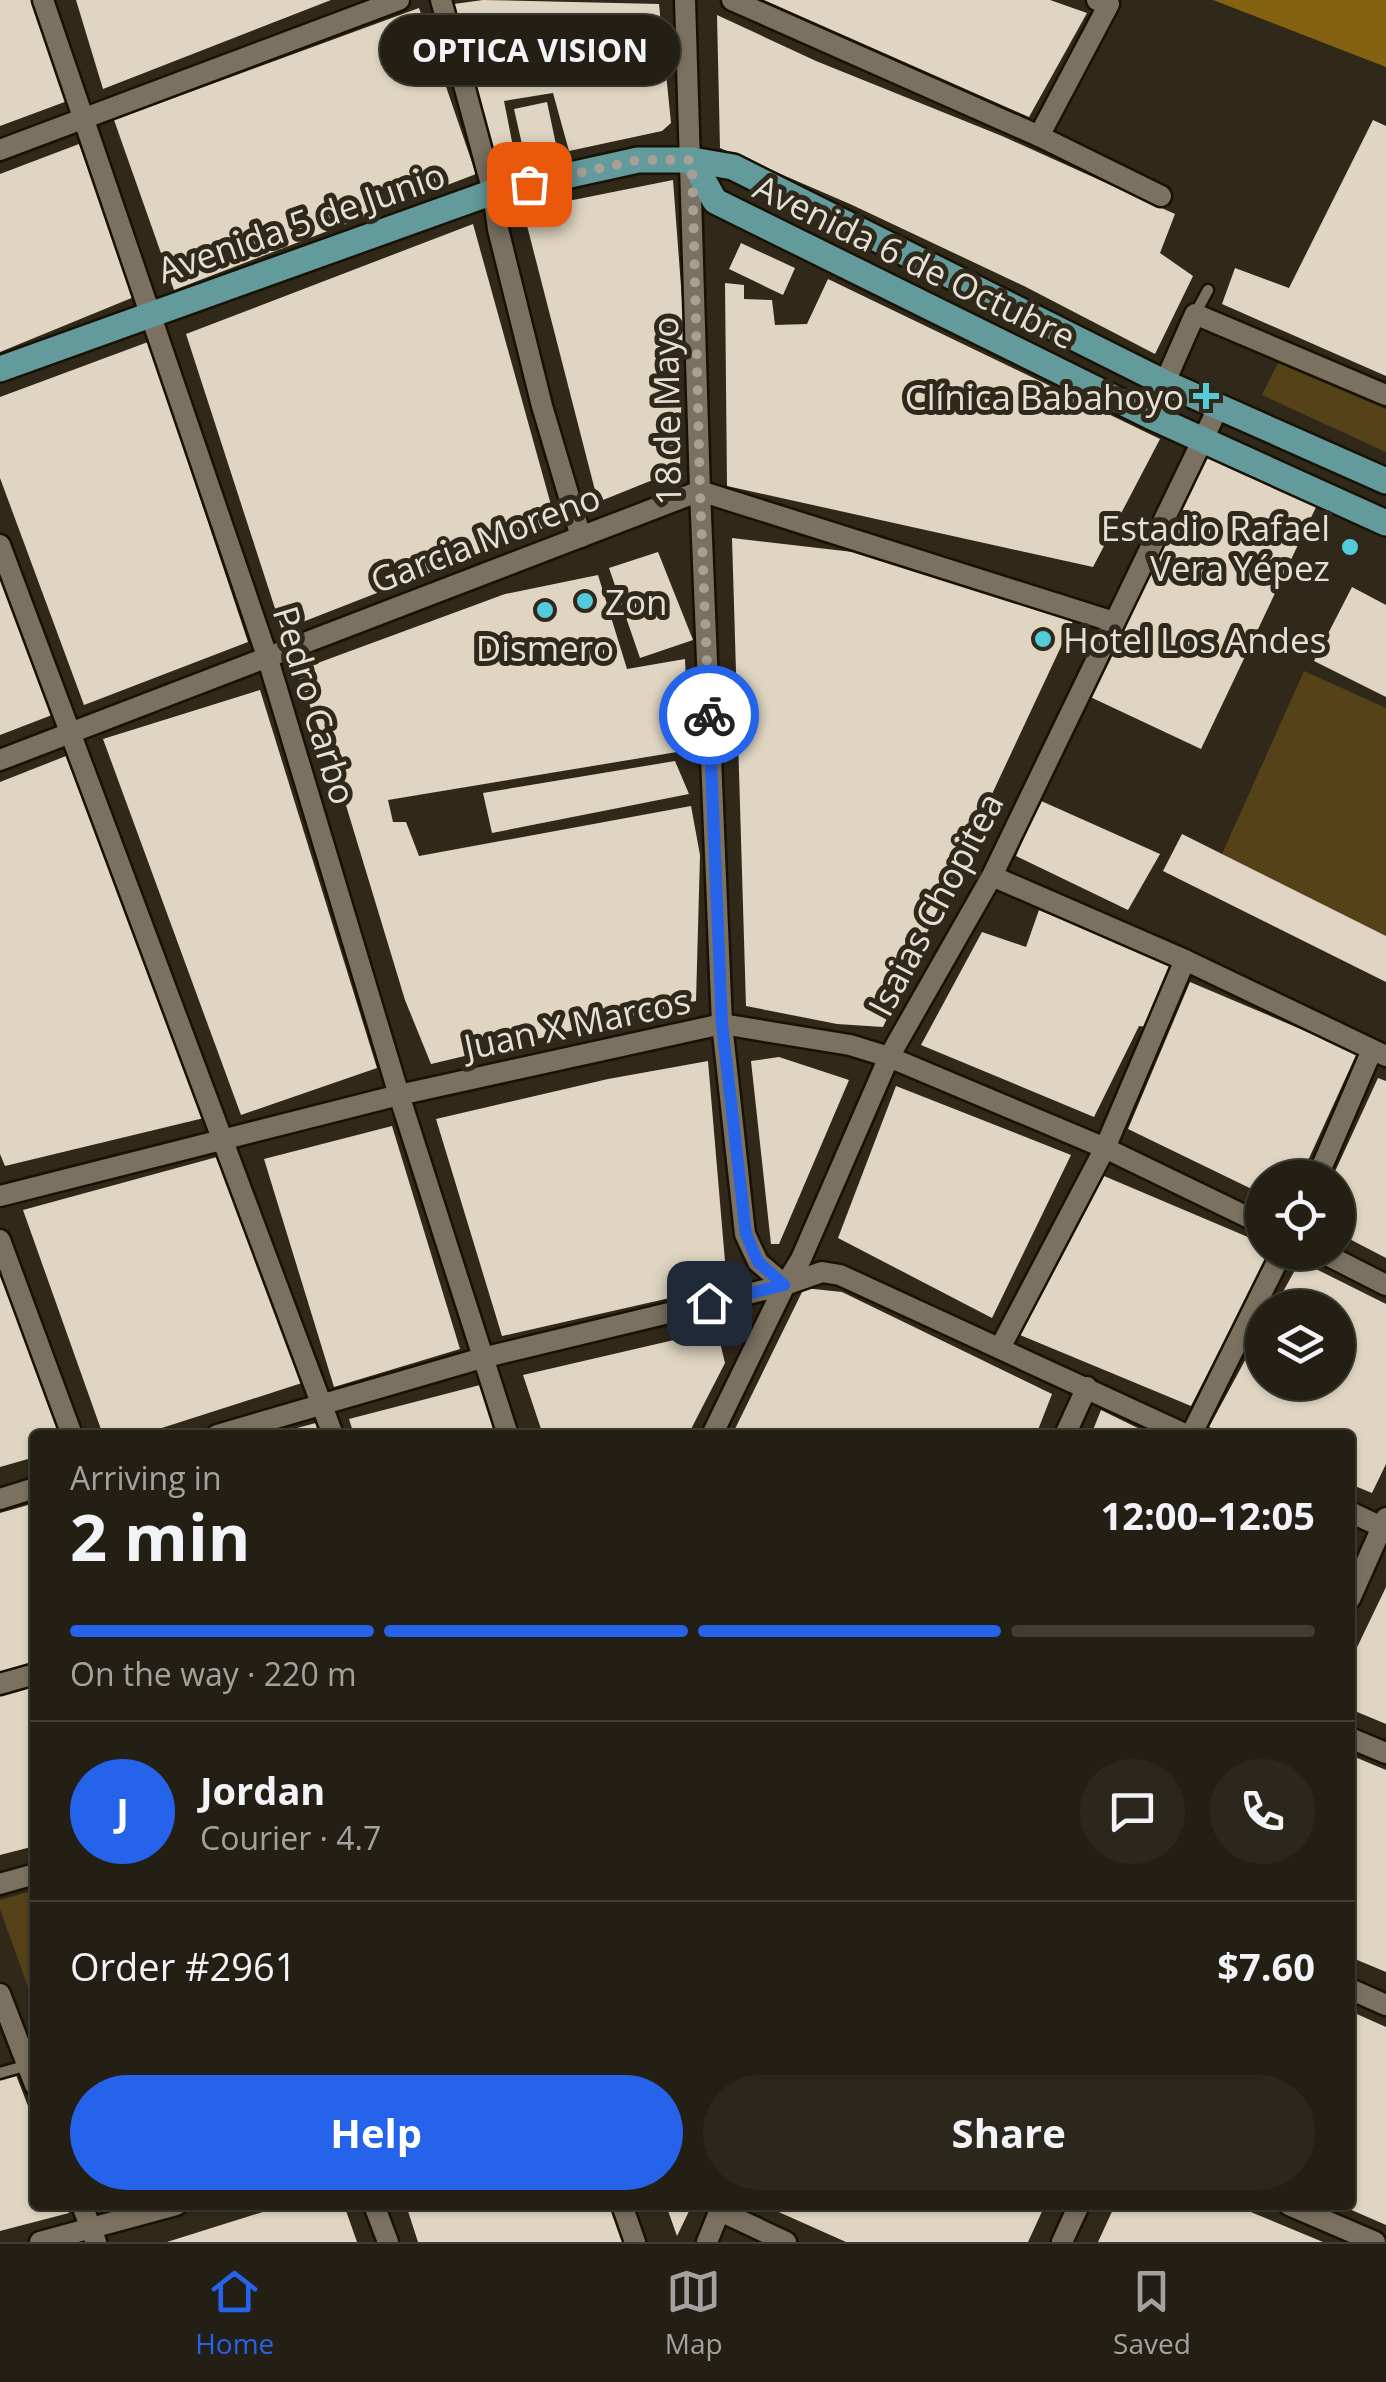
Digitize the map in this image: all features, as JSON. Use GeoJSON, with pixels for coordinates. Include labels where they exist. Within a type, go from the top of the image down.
{"type":"FeatureCollection","features":[{"type":"Feature","properties":{"kind":"main road","name":"Avenida 5 de Junio"},"geometry":{"type":"LineString","coordinates":[[0,369],[493,192],[638,160],[692,160]]}},
{"type":"Feature","properties":{"kind":"main road","name":"Avenida 6 de Octubre"},"geometry":{"type":"LineString","coordinates":[[692,160],[733,167],[1166,383],[1386,482]]}},
{"type":"Feature","properties":{"kind":"main road","name":"Avenida 6 de Octubre"},"geometry":{"type":"LineString","coordinates":[[692,160],[714,201],[1150,416],[1386,523]]}},
{"type":"Feature","properties":{"kind":"street","name":"Pedro Carbo"},"geometry":{"type":"LineString","coordinates":[[43,0],[267,656],[399,1096],[506,1430]]}},
{"type":"Feature","properties":{"kind":"street"},"geometry":{"type":"LineString","coordinates":[[0,150],[399,0]]}},
{"type":"Feature","properties":{"kind":"street"},"geometry":{"type":"LineString","coordinates":[[442,0],[493,192],[498,229],[542,406],[581,537]]}},
{"type":"Feature","properties":{"kind":"street","name":"18 de Mayo"},"geometry":{"type":"LineString","coordinates":[[685,0],[722,1024],[746,1234],[758,1262],[784,1285]]}},
{"type":"Feature","properties":{"kind":"street"},"geometry":{"type":"LineString","coordinates":[[732,0],[1039,136],[1161,196]]}},
{"type":"Feature","properties":{"kind":"street"},"geometry":{"type":"LineString","coordinates":[[1039,136],[1103,2]]}},
{"type":"Feature","properties":{"kind":"street"},"geometry":{"type":"LineString","coordinates":[[1150,416],[1194,314],[1386,396]]}},
{"type":"Feature","properties":{"kind":"street","name":"Isaias Chopitea"},"geometry":{"type":"LineString","coordinates":[[714,1430],[784,1285],[801,1259],[889,1058],[992,876],[1219,406]]}},
{"type":"Feature","properties":{"kind":"street"},"geometry":{"type":"LineString","coordinates":[[700,491],[1114,622]]}},
{"type":"Feature","properties":{"kind":"street","name":"Garcia Moreno"},"geometry":{"type":"LineString","coordinates":[[0,760],[700,491]]}},
{"type":"Feature","properties":{"kind":"street"},"geometry":{"type":"LineString","coordinates":[[0,544],[331,1430]]}},
{"type":"Feature","properties":{"kind":"street"},"geometry":{"type":"LineString","coordinates":[[992,876],[1185,960],[1379,1053],[1326,1160]]}},
{"type":"Feature","properties":{"kind":"street"},"geometry":{"type":"LineString","coordinates":[[1001,1346],[1105,1148],[1185,960]]}},
{"type":"Feature","properties":{"kind":"street","name":"Juan X Marcos"},"geometry":{"type":"LineString","coordinates":[[0,1196],[399,1096],[722,1024],[850,1045],[889,1058],[1105,1148],[1245,1216]]}},
{"type":"Feature","properties":{"kind":"street"},"geometry":{"type":"LineString","coordinates":[[0,1240],[70,1430]]}},
{"type":"Feature","properties":{"kind":"street"},"geometry":{"type":"LineString","coordinates":[[1355,1269],[1386,1285]]}},
{"type":"Feature","properties":{"kind":"street"},"geometry":{"type":"LineString","coordinates":[[1192,1430],[1273,1270]]}},
{"type":"Feature","properties":{"kind":"street"},"geometry":{"type":"LineString","coordinates":[[234,1430],[482,1358],[784,1285],[822,1272],[840,1275],[1001,1346],[1178,1430]]}},
{"type":"Feature","properties":{"kind":"street"},"geometry":{"type":"LineString","coordinates":[[1067,1430],[1087,1387]]}},
{"type":"Feature","properties":{"kind":"street"},"geometry":{"type":"LineString","coordinates":[[0,1499],[30,1490]]}},
{"type":"Feature","properties":{"kind":"street"},"geometry":{"type":"LineString","coordinates":[[1355,1514],[1385,1525],[1355,1589]]}},
{"type":"Feature","properties":{"kind":"street"},"geometry":{"type":"LineString","coordinates":[[0,1684],[30,1675]]}},
{"type":"Feature","properties":{"kind":"street"},"geometry":{"type":"LineString","coordinates":[[1355,1740],[1386,1753]]}},
{"type":"Feature","properties":{"kind":"street"},"geometry":{"type":"LineString","coordinates":[[0,1884],[30,1875]]}},
{"type":"Feature","properties":{"kind":"street"},"geometry":{"type":"LineString","coordinates":[[1355,1992],[1386,2005]]}},
{"type":"Feature","properties":{"kind":"street"},"geometry":{"type":"LineString","coordinates":[[0,1994],[30,2066]]}},
{"type":"Feature","properties":{"kind":"street"},"geometry":{"type":"LineString","coordinates":[[84,2210],[93,2235]]}},
{"type":"Feature","properties":{"kind":"street"},"geometry":{"type":"LineString","coordinates":[[40,2242],[93,2235],[162,2210]]}},
{"type":"Feature","properties":{"kind":"street"},"geometry":{"type":"LineString","coordinates":[[376,2210],[388,2242]]}},
{"type":"Feature","properties":{"kind":"street"},"geometry":{"type":"LineString","coordinates":[[624,2210],[636,2242]]}},
{"type":"Feature","properties":{"kind":"street"},"geometry":{"type":"LineString","coordinates":[[707,2242],[720,2210]]}},
{"type":"Feature","properties":{"kind":"street"},"geometry":{"type":"LineString","coordinates":[[725,2210],[786,2242]]}},
{"type":"Feature","properties":{"kind":"street"},"geometry":{"type":"LineString","coordinates":[[1062,2242],[1077,2210]]}},
{"type":"Feature","properties":{"kind":"street"},"geometry":{"type":"LineString","coordinates":[[1301,2210],[1375,2242]]}},
{"type":"Feature","properties":{"kind":"lane"},"geometry":{"type":"LineString","coordinates":[[1194,314],[1208,290]]}},
{"type":"Feature","properties":{"kind":"lane"},"geometry":{"type":"LineString","coordinates":[[0,2073],[30,2071]]}},
{"type":"Feature","properties":{"kind":"shaded area"},"geometry":{"type":"Polygon","coordinates":[[[1213,0],[1386,0],[1386,67],[1213,0]]]}},
{"type":"Feature","properties":{"kind":"shaded area"},"geometry":{"type":"Polygon","coordinates":[[[1278,363],[1386,409],[1386,452],[1262,395],[1278,363]]]}},
{"type":"Feature","properties":{"kind":"shaded area"},"geometry":{"type":"Polygon","coordinates":[[[1304,671],[1386,708],[1386,936],[1222,854],[1304,671]]]}},
{"type":"Feature","properties":{"kind":"shaded area"},"geometry":{"type":"Polygon","coordinates":[[[30,1891],[30,1993],[0,1909],[0,1900],[30,1891]]]}},
{"type":"Feature","properties":{"kind":"building"},"geometry":{"type":"Polygon","coordinates":[[[0,0],[34,0],[70,100],[0,126],[0,0]]]}},
{"type":"Feature","properties":{"kind":"building"},"geometry":{"type":"Polygon","coordinates":[[[76,0],[331,0],[103,89],[76,0]]]}},
{"type":"Feature","properties":{"kind":"building"},"geometry":{"type":"Polygon","coordinates":[[[483,0],[659,4],[671,123],[662,131],[569,151],[553,93],[504,101],[516,162],[498,168],[454,4],[483,0]]]}},
{"type":"Feature","properties":{"kind":"building"},"geometry":{"type":"Polygon","coordinates":[[[764,0],[1050,0],[1087,13],[1029,117],[764,0]]]}},
{"type":"Feature","properties":{"kind":"building"},"geometry":{"type":"Polygon","coordinates":[[[419,8],[476,174],[174,290],[114,120],[419,8]]]}},
{"type":"Feature","properties":{"kind":"building"},"geometry":{"type":"Polygon","coordinates":[[[717,15],[1175,214],[1160,253],[1193,276],[1155,354],[1024,286],[720,148],[717,15]]]}},
{"type":"Feature","properties":{"kind":"building"},"geometry":{"type":"Polygon","coordinates":[[[547,102],[558,154],[526,162],[514,109],[547,102]]]}},
{"type":"Feature","properties":{"kind":"building"},"geometry":{"type":"Polygon","coordinates":[[[1373,120],[1386,126],[1386,376],[1222,304],[1235,268],[1289,288],[1373,120]]]}},
{"type":"Feature","properties":{"kind":"building"},"geometry":{"type":"Polygon","coordinates":[[[79,144],[134,297],[0,352],[0,174],[79,144]]]}},
{"type":"Feature","properties":{"kind":"building"},"geometry":{"type":"Polygon","coordinates":[[[673,180],[683,313],[680,469],[598,502],[523,210],[673,180]]]}},
{"type":"Feature","properties":{"kind":"building"},"geometry":{"type":"Polygon","coordinates":[[[473,224],[556,523],[282,630],[186,334],[473,224]]]}},
{"type":"Feature","properties":{"kind":"building"},"geometry":{"type":"Polygon","coordinates":[[[741,243],[795,268],[783,295],[729,269],[741,243]]]}},
{"type":"Feature","properties":{"kind":"building"},"geometry":{"type":"Polygon","coordinates":[[[828,279],[1160,439],[1093,567],[727,486],[725,283],[744,285],[744,299],[772,300],[775,325],[807,324],[828,279]]]}},
{"type":"Feature","properties":{"kind":"building"},"geometry":{"type":"Polygon","coordinates":[[[148,342],[248,642],[84,705],[0,478],[0,397],[148,342]]]}},
{"type":"Feature","properties":{"kind":"building"},"geometry":{"type":"Polygon","coordinates":[[[1202,451],[1317,505],[1201,749],[1086,695],[1202,451]]]}},
{"type":"Feature","properties":{"kind":"building"},"geometry":{"type":"Polygon","coordinates":[[[732,538],[853,552],[1073,621],[883,1027],[837,1024],[746,1006],[732,538]]]}},
{"type":"Feature","properties":{"kind":"building"},"geometry":{"type":"Polygon","coordinates":[[[658,552],[693,640],[640,658],[609,568],[658,552]]]}},
{"type":"Feature","properties":{"kind":"building"},"geometry":{"type":"Polygon","coordinates":[[[0,575],[52,715],[0,735],[0,575]]]}},
{"type":"Feature","properties":{"kind":"building"},"geometry":{"type":"Polygon","coordinates":[[[598,575],[627,669],[685,659],[689,750],[388,800],[393,822],[406,822],[419,856],[691,806],[700,855],[696,1001],[431,1064],[405,1000],[335,769],[296,671],[505,594],[598,575]]]}},
{"type":"Feature","properties":{"kind":"building","name":"Estadio Rafael Vera Yépez"},"geometry":{"type":"Polygon","coordinates":[[[1352,587],[1386,605],[1386,697],[1314,661],[1352,587]]]}},
{"type":"Feature","properties":{"kind":"building"},"geometry":{"type":"Polygon","coordinates":[[[260,690],[377,1068],[241,1115],[103,739],[260,690]]]}},
{"type":"Feature","properties":{"kind":"building"},"geometry":{"type":"Polygon","coordinates":[[[66,756],[204,1118],[5,1166],[0,1154],[0,782],[66,756]]]}},
{"type":"Feature","properties":{"kind":"building"},"geometry":{"type":"Polygon","coordinates":[[[675,761],[689,794],[492,833],[483,793],[675,761]]]}},
{"type":"Feature","properties":{"kind":"building"},"geometry":{"type":"Polygon","coordinates":[[[1039,800],[1160,854],[1128,910],[1016,856],[1039,800]]]}},
{"type":"Feature","properties":{"kind":"building"},"geometry":{"type":"Polygon","coordinates":[[[1182,834],[1386,936],[1386,982],[1163,871],[1182,834]]]}},
{"type":"Feature","properties":{"kind":"building"},"geometry":{"type":"Polygon","coordinates":[[[1039,910],[1175,966],[1147,1027],[1139,1026],[1094,1117],[921,1045],[982,932],[1026,947],[1039,910]]]}},
{"type":"Feature","properties":{"kind":"building"},"geometry":{"type":"Polygon","coordinates":[[[1190,982],[1357,1053],[1308,1160],[1245,1160],[1245,1186],[1128,1129],[1190,982]]]}},
{"type":"Feature","properties":{"kind":"building"},"geometry":{"type":"Polygon","coordinates":[[[779,1057],[849,1080],[779,1244],[771,1244],[751,1061],[779,1057]]]}},
{"type":"Feature","properties":{"kind":"building"},"geometry":{"type":"Polygon","coordinates":[[[708,1061],[727,1285],[502,1336],[436,1119],[608,1079],[708,1061]]]}},
{"type":"Feature","properties":{"kind":"building"},"geometry":{"type":"Polygon","coordinates":[[[1378,1078],[1386,1081],[1386,1258],[1355,1242],[1355,1160],[1340,1160],[1378,1078]]]}},
{"type":"Feature","properties":{"kind":"building"},"geometry":{"type":"Polygon","coordinates":[[[896,1086],[1071,1155],[992,1318],[838,1238],[896,1086]]]}},
{"type":"Feature","properties":{"kind":"building"},"geometry":{"type":"Polygon","coordinates":[[[392,1126],[460,1349],[334,1387],[264,1159],[392,1126]]]}},
{"type":"Feature","properties":{"kind":"building"},"geometry":{"type":"Polygon","coordinates":[[[217,1157],[305,1382],[156,1430],[101,1430],[23,1210],[217,1157]]]}},
{"type":"Feature","properties":{"kind":"building"},"geometry":{"type":"Polygon","coordinates":[[[1104,1176],[1245,1236],[1245,1270],[1261,1270],[1251,1290],[1245,1290],[1245,1301],[1191,1406],[1020,1335],[1104,1176]]]}},
{"type":"Feature","properties":{"kind":"building"},"geometry":{"type":"Polygon","coordinates":[[[1295,1270],[1318,1270],[1386,1304],[1386,1464],[1372,1493],[1355,1486],[1355,1430],[1209,1427],[1245,1360],[1245,1400],[1355,1400],[1355,1290],[1284,1290],[1295,1270]]]}},
{"type":"Feature","properties":{"kind":"building"},"geometry":{"type":"Polygon","coordinates":[[[0,1276],[61,1430],[30,1430],[30,1458],[0,1467],[0,1276]]]}},
{"type":"Feature","properties":{"kind":"building"},"geometry":{"type":"Polygon","coordinates":[[[804,1288],[842,1292],[1052,1394],[1038,1430],[734,1430],[804,1288]]]}},
{"type":"Feature","properties":{"kind":"building"},"geometry":{"type":"Polygon","coordinates":[[[717,1330],[725,1363],[691,1430],[541,1430],[523,1375],[717,1330]]]}},
{"type":"Feature","properties":{"kind":"building"},"geometry":{"type":"Polygon","coordinates":[[[480,1385],[494,1430],[352,1430],[349,1419],[480,1385]]]}},
{"type":"Feature","properties":{"kind":"building"},"geometry":{"type":"Polygon","coordinates":[[[1101,1410],[1142,1430],[1093,1430],[1101,1410]]]}},
{"type":"Feature","properties":{"kind":"building"},"geometry":{"type":"Polygon","coordinates":[[[323,1421],[326,1430],[290,1430],[323,1421]]]}},
{"type":"Feature","properties":{"kind":"building"},"geometry":{"type":"Polygon","coordinates":[[[30,1504],[30,1664],[0,1673],[0,1513],[30,1504]]]}},
{"type":"Feature","properties":{"kind":"building"},"geometry":{"type":"Polygon","coordinates":[[[1386,1587],[1386,1724],[1355,1711],[1355,1652],[1386,1587]]]}},
{"type":"Feature","properties":{"kind":"building"},"geometry":{"type":"Polygon","coordinates":[[[30,1682],[30,1847],[0,1855],[0,1691],[30,1682]]]}},
{"type":"Feature","properties":{"kind":"building"},"geometry":{"type":"Polygon","coordinates":[[[1355,1757],[1386,1770],[1386,1972],[1355,1959],[1355,1757]]]}},
{"type":"Feature","properties":{"kind":"building"},"geometry":{"type":"Polygon","coordinates":[[[1355,2013],[1386,2027],[1386,2225],[1352,2210],[1355,2210],[1355,2013]]]}},
{"type":"Feature","properties":{"kind":"building"},"geometry":{"type":"Polygon","coordinates":[[[16,2075],[30,2111],[30,2210],[69,2213],[0,2231],[0,2080],[16,2075]]]}},
{"type":"Feature","properties":{"kind":"building"},"geometry":{"type":"Polygon","coordinates":[[[269,2210],[346,2210],[357,2242],[167,2242],[269,2210]]]}},
{"type":"Feature","properties":{"kind":"building"},"geometry":{"type":"Polygon","coordinates":[[[408,2210],[614,2210],[626,2242],[418,2242],[408,2210]]]}},
{"type":"Feature","properties":{"kind":"building"},"geometry":{"type":"Polygon","coordinates":[[[668,2210],[690,2210],[677,2236],[668,2210]]]}},
{"type":"Feature","properties":{"kind":"building"},"geometry":{"type":"Polygon","coordinates":[[[774,2210],[1043,2210],[1028,2242],[846,2242],[774,2210]]]}},
{"type":"Feature","properties":{"kind":"building"},"geometry":{"type":"Polygon","coordinates":[[[1113,2210],[1246,2210],[1323,2242],[1098,2242],[1113,2210]]]}},
{"type":"Feature","properties":{"kind":"way so far"},"geometry":{"type":"LineString","coordinates":[[529,184],[638,160],[692,160],[709,715]]}},
{"type":"Feature","properties":{"kind":"place","name":"OPTICA VISION"},"geometry":{"type":"Point","coordinates":[529,184]}},
{"type":"Feature","properties":{"kind":"place","name":"Clínica Babahoyo"},"geometry":{"type":"Point","coordinates":[1206,396]}},
{"type":"Feature","properties":{"kind":"place","name":"Estadio Rafael Vera Yépez"},"geometry":{"type":"Point","coordinates":[1350,547]}},
{"type":"Feature","properties":{"kind":"place","name":"Zon"},"geometry":{"type":"Point","coordinates":[585,601]}},
{"type":"Feature","properties":{"kind":"place","name":"Dismero"},"geometry":{"type":"Point","coordinates":[545,610]}},
{"type":"Feature","properties":{"kind":"place","name":"Hotel Los Andes"},"geometry":{"type":"Point","coordinates":[1043,639]}},
{"type":"Feature","properties":{"kind":"route"},"geometry":{"type":"LineString","coordinates":[[709,715],[722,1024],[746,1234],[758,1262],[784,1285],[709,1303]]}}]}
